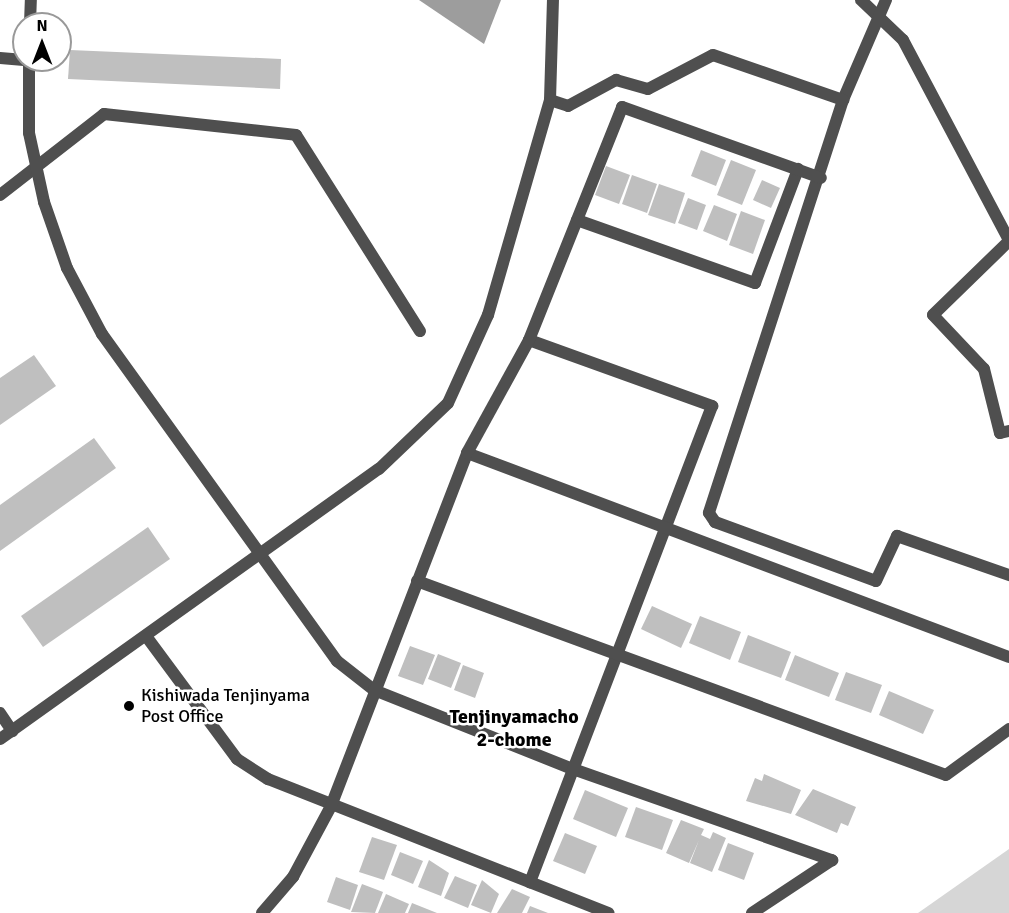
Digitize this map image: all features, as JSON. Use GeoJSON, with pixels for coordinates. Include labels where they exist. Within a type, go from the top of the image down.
{"type":"FeatureCollection","features":[{"type":"Feature","properties":{"kind":"street"},"geometry":{"type":"LineString","coordinates":[[0,739],[260,556],[379,469],[448,403],[488,315],[550,100],[554,0]]}},
{"type":"Feature","properties":{"kind":"street"},"geometry":{"type":"LineString","coordinates":[[861,0],[878,11],[903,40],[1009,240],[933,315],[984,369],[1000,433],[1009,430]]}},
{"type":"Feature","properties":{"kind":"street"},"geometry":{"type":"LineString","coordinates":[[886,0],[878,11],[843,100],[821,178],[710,513],[715,522],[876,581],[897,536],[1009,575]]}},
{"type":"Feature","properties":{"kind":"street"},"geometry":{"type":"LineString","coordinates":[[550,100],[568,106],[616,80],[648,89],[713,55],[843,100]]}},
{"type":"Feature","properties":{"kind":"street"},"geometry":{"type":"LineString","coordinates":[[29,72],[29,133],[36,165],[68,268],[102,334],[337,661],[374,690],[573,770],[832,860],[752,913]]}},
{"type":"Feature","properties":{"kind":"street"},"geometry":{"type":"LineString","coordinates":[[265,912],[293,877],[331,806],[374,690],[468,453],[529,340],[622,107],[821,178]]}},
{"type":"Feature","properties":{"kind":"street"},"geometry":{"type":"LineString","coordinates":[[0,195],[104,114],[296,135],[420,331]]}},
{"type":"Feature","properties":{"kind":"street"},"geometry":{"type":"LineString","coordinates":[[577,220],[755,283],[798,169]]}},
{"type":"Feature","properties":{"kind":"street"},"geometry":{"type":"LineString","coordinates":[[529,340],[712,406],[669,528],[530,882]]}},
{"type":"Feature","properties":{"kind":"street"},"geometry":{"type":"LineString","coordinates":[[468,453],[1009,657]]}},
{"type":"Feature","properties":{"kind":"street"},"geometry":{"type":"LineString","coordinates":[[417,581],[946,775],[1009,729]]}},
{"type":"Feature","properties":{"kind":"street"},"geometry":{"type":"LineString","coordinates":[[146,636],[237,759],[268,779],[331,806],[609,913]]}},
{"type":"Feature","properties":{"kind":"street"},"geometry":{"type":"LineString","coordinates":[[0,713],[12,731]]}},
{"type":"Feature","properties":{"kind":"shaded area"},"geometry":{"type":"Polygon","coordinates":[[[419,0],[501,0],[484,44],[419,0]]]}},
{"type":"Feature","properties":{"kind":"shaded area"},"geometry":{"type":"Polygon","coordinates":[[[1009,849],[1009,913],[918,913],[1009,849]]]}},
{"type":"Feature","properties":{"kind":"building"},"geometry":{"type":"Polygon","coordinates":[[[72,50],[281,59],[280,89],[68,79],[68,72],[72,72],[72,50]]]}},
{"type":"Feature","properties":{"kind":"building"},"geometry":{"type":"Polygon","coordinates":[[[701,150],[726,160],[716,186],[691,176],[701,150]]]}},
{"type":"Feature","properties":{"kind":"building"},"geometry":{"type":"Polygon","coordinates":[[[731,160],[756,170],[742,205],[717,195],[731,160]]]}},
{"type":"Feature","properties":{"kind":"building"},"geometry":{"type":"Polygon","coordinates":[[[606,166],[630,175],[619,204],[595,195],[606,166]]]}},
{"type":"Feature","properties":{"kind":"building"},"geometry":{"type":"Polygon","coordinates":[[[632,175],[657,184],[647,213],[622,204],[632,175]]]}},
{"type":"Feature","properties":{"kind":"building"},"geometry":{"type":"Polygon","coordinates":[[[762,180],[780,188],[771,208],[753,200],[762,180]]]}},
{"type":"Feature","properties":{"kind":"building"},"geometry":{"type":"Polygon","coordinates":[[[659,184],[685,193],[675,224],[648,215],[659,184]]]}},
{"type":"Feature","properties":{"kind":"building"},"geometry":{"type":"Polygon","coordinates":[[[688,198],[706,205],[697,230],[678,223],[688,198]]]}},
{"type":"Feature","properties":{"kind":"building"},"geometry":{"type":"Polygon","coordinates":[[[714,205],[737,214],[727,241],[703,231],[714,205]]]}},
{"type":"Feature","properties":{"kind":"building"},"geometry":{"type":"Polygon","coordinates":[[[741,211],[765,220],[753,254],[729,245],[741,211]]]}},
{"type":"Feature","properties":{"kind":"building"},"geometry":{"type":"Polygon","coordinates":[[[34,355],[56,386],[0,425],[0,378],[34,355]]]}},
{"type":"Feature","properties":{"kind":"building"},"geometry":{"type":"Polygon","coordinates":[[[94,438],[116,468],[0,551],[0,505],[94,438]]]}},
{"type":"Feature","properties":{"kind":"building"},"geometry":{"type":"Polygon","coordinates":[[[148,527],[170,559],[43,647],[21,616],[148,527]]]}},
{"type":"Feature","properties":{"kind":"building"},"geometry":{"type":"Polygon","coordinates":[[[652,606],[692,624],[681,648],[641,629],[652,606]]]}},
{"type":"Feature","properties":{"kind":"building"},"geometry":{"type":"Polygon","coordinates":[[[700,616],[741,632],[730,660],[689,643],[700,616]]]}},
{"type":"Feature","properties":{"kind":"building"},"geometry":{"type":"Polygon","coordinates":[[[748,635],[791,652],[781,678],[738,662],[748,635]]]}},
{"type":"Feature","properties":{"kind":"building"},"geometry":{"type":"Polygon","coordinates":[[[410,646],[435,655],[423,685],[398,676],[410,646]]]}},
{"type":"Feature","properties":{"kind":"building"},"geometry":{"type":"Polygon","coordinates":[[[438,654],[461,663],[451,688],[428,679],[438,654]]]}},
{"type":"Feature","properties":{"kind":"building"},"geometry":{"type":"Polygon","coordinates":[[[795,655],[839,673],[829,697],[785,680],[795,655]]]}},
{"type":"Feature","properties":{"kind":"building"},"geometry":{"type":"Polygon","coordinates":[[[463,665],[484,673],[475,698],[454,690],[463,665]]]}},
{"type":"Feature","properties":{"kind":"building"},"geometry":{"type":"Polygon","coordinates":[[[846,672],[882,685],[871,713],[835,700],[846,672]]]}},
{"type":"Feature","properties":{"kind":"building"},"geometry":{"type":"Polygon","coordinates":[[[889,691],[934,710],[923,734],[879,715],[889,691]]]}},
{"type":"Feature","properties":{"kind":"building"},"geometry":{"type":"Polygon","coordinates":[[[764,774],[801,790],[791,814],[746,801],[755,778],[762,781],[764,774]]]}},
{"type":"Feature","properties":{"kind":"building"},"geometry":{"type":"Polygon","coordinates":[[[813,789],[856,807],[848,826],[841,823],[837,833],[795,815],[813,789]]]}},
{"type":"Feature","properties":{"kind":"building"},"geometry":{"type":"Polygon","coordinates":[[[585,790],[628,808],[616,837],[573,819],[585,790]]]}},
{"type":"Feature","properties":{"kind":"building"},"geometry":{"type":"Polygon","coordinates":[[[636,807],[673,820],[662,850],[625,837],[636,807]]]}},
{"type":"Feature","properties":{"kind":"building"},"geometry":{"type":"Polygon","coordinates":[[[681,820],[704,829],[701,835],[710,839],[713,832],[726,838],[712,872],[690,863],[699,840],[689,863],[666,853],[681,820]]]}},
{"type":"Feature","properties":{"kind":"building"},"geometry":{"type":"Polygon","coordinates":[[[565,833],[597,846],[585,874],[553,861],[565,833]]]}},
{"type":"Feature","properties":{"kind":"building"},"geometry":{"type":"Polygon","coordinates":[[[372,837],[397,845],[384,880],[359,872],[372,837]]]}},
{"type":"Feature","properties":{"kind":"building"},"geometry":{"type":"Polygon","coordinates":[[[728,843],[754,853],[744,880],[718,870],[728,843]]]}},
{"type":"Feature","properties":{"kind":"building"},"geometry":{"type":"Polygon","coordinates":[[[400,852],[423,861],[413,884],[391,875],[400,852]]]}},
{"type":"Feature","properties":{"kind":"building"},"geometry":{"type":"Polygon","coordinates":[[[429,860],[449,873],[441,896],[418,887],[429,860]]]}},
{"type":"Feature","properties":{"kind":"building"},"geometry":{"type":"Polygon","coordinates":[[[455,876],[477,885],[468,908],[444,898],[455,876]]]}},
{"type":"Feature","properties":{"kind":"building"},"geometry":{"type":"Polygon","coordinates":[[[336,877],[358,885],[350,910],[327,902],[336,877]]]}},
{"type":"Feature","properties":{"kind":"building"},"geometry":{"type":"Polygon","coordinates":[[[482,880],[499,894],[491,913],[471,905],[482,880]]]}},
{"type":"Feature","properties":{"kind":"building"},"geometry":{"type":"Polygon","coordinates":[[[362,884],[383,892],[375,913],[351,912],[362,884]]]}},
{"type":"Feature","properties":{"kind":"building"},"geometry":{"type":"Polygon","coordinates":[[[512,889],[530,897],[522,913],[497,913],[512,889]]]}},
{"type":"Feature","properties":{"kind":"building"},"geometry":{"type":"Polygon","coordinates":[[[386,894],[409,904],[405,913],[378,913],[386,894]]]}},
{"type":"Feature","properties":{"kind":"building"},"geometry":{"type":"Polygon","coordinates":[[[412,903],[437,913],[408,913],[412,903]]]}},
{"type":"Feature","properties":{"kind":"building"},"geometry":{"type":"Polygon","coordinates":[[[530,906],[548,913],[527,913],[530,906]]]}},
{"type":"Feature","properties":{"kind":"place","name":"Kishiwada Tenjinyama Post Office"},"geometry":{"type":"Point","coordinates":[129,706]}},
{"type":"Feature","properties":{"kind":"district","name":"Tenjinyamacho 2-chome"},"geometry":{"type":"Point","coordinates":[514,728]}}]}
